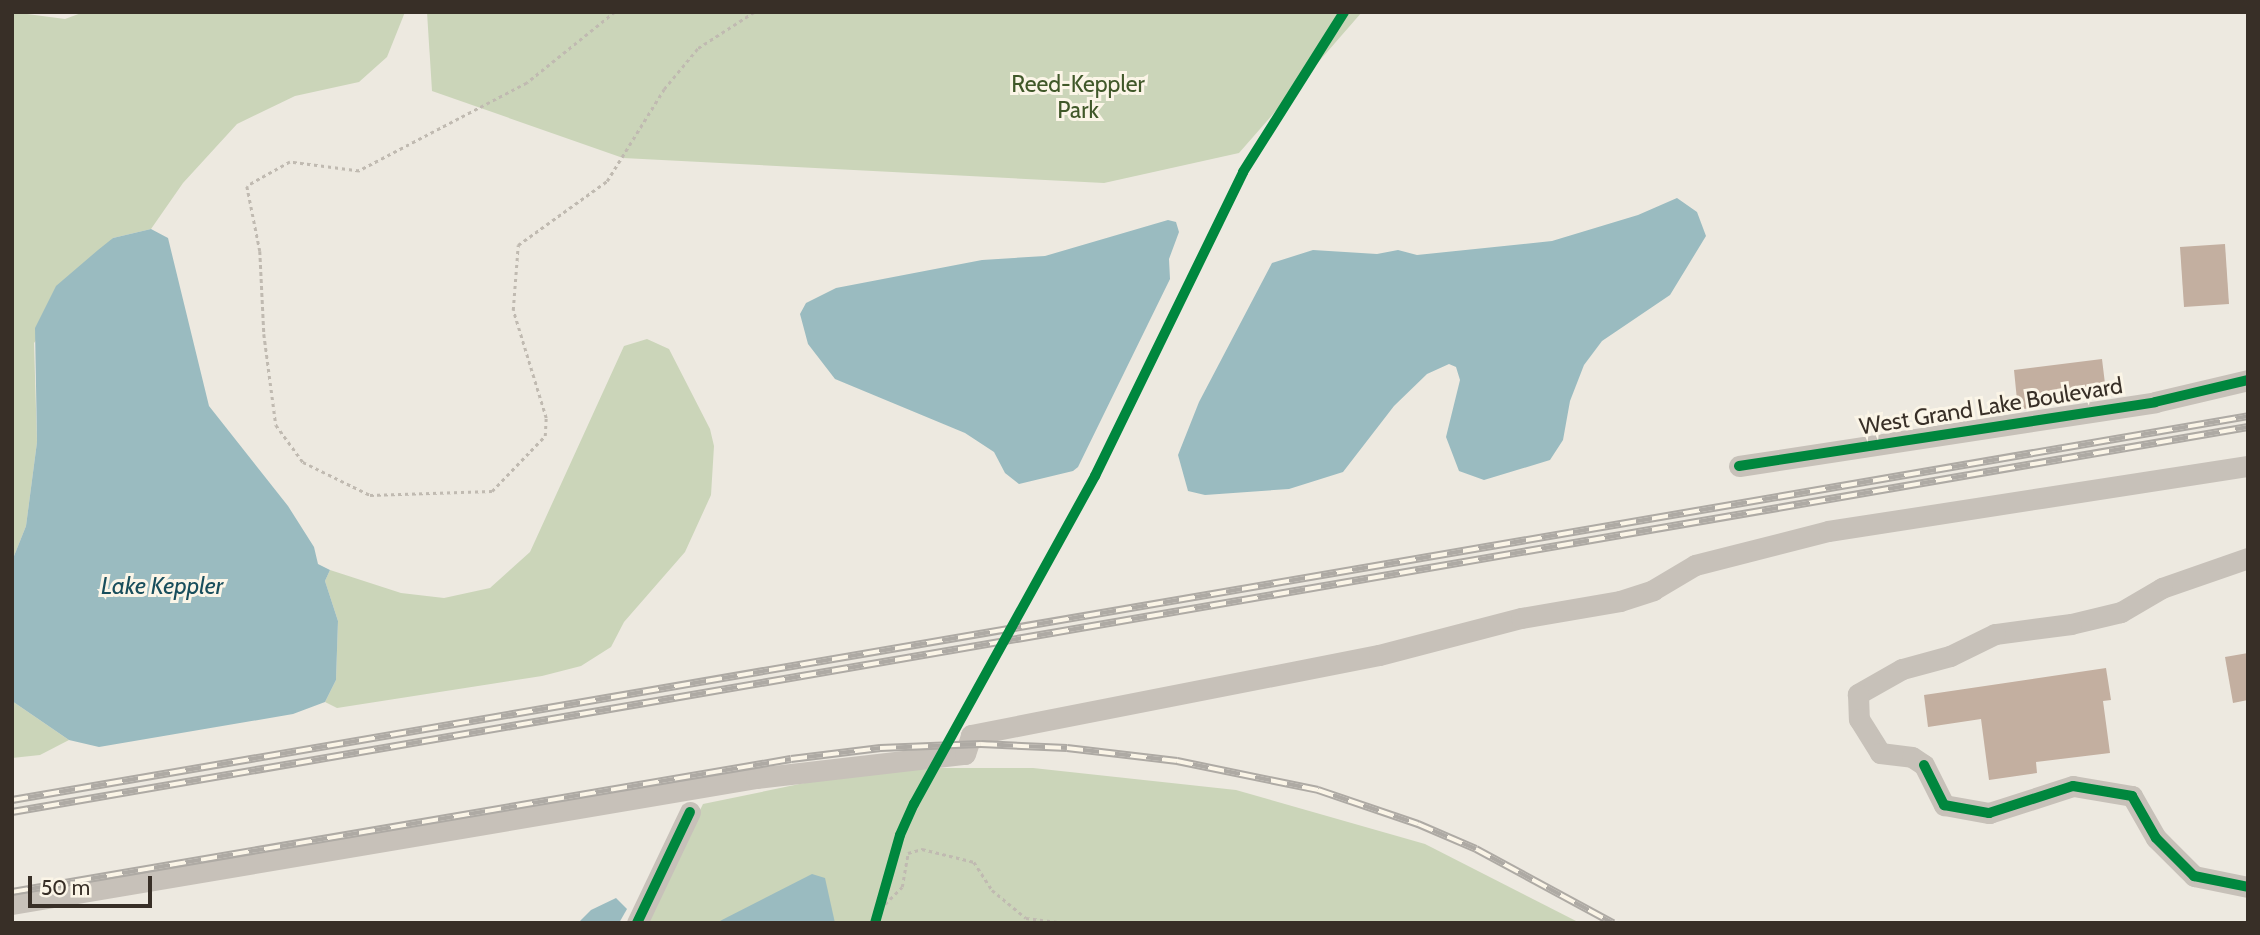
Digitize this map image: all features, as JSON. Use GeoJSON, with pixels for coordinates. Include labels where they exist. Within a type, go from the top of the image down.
{"type":"FeatureCollection","features":[{"type":"Feature","properties":{"kind":"street","name":"West Grand Lake Boulevard"},"geometry":{"type":"LineString","coordinates":[[1739,466],[2155,402],[2248,380]]}},
{"type":"Feature","properties":{"kind":"street"},"geometry":{"type":"LineString","coordinates":[[12,904],[742,780],[965,754],[971,735],[1380,655],[1521,618],[1620,601],[1653,590],[1695,565],[1828,531],[2248,466]]}},
{"type":"Feature","properties":{"kind":"street"},"geometry":{"type":"LineString","coordinates":[[2248,558],[2162,588],[2121,612],[2071,624],[1995,634],[1950,656],[1902,669],[1858,694],[1859,719],[1880,753],[1912,757],[1924,765],[1944,805],[1989,813],[2073,786],[2132,796],[2155,838],[2194,876],[2248,887]]}},
{"type":"Feature","properties":{"kind":"street"},"geometry":{"type":"LineString","coordinates":[[637,923],[690,812]]}},
{"type":"Feature","properties":{"kind":"path"},"geometry":{"type":"LineString","coordinates":[[615,12],[527,83],[359,171],[290,162],[247,186],[260,251],[264,334],[276,425],[303,462],[370,495],[492,491],[545,436],[546,418],[513,310],[518,245],[607,181],[664,89],[698,48],[754,12]]}},
{"type":"Feature","properties":{"kind":"path"},"geometry":{"type":"LineString","coordinates":[[892,861],[896,848]]}},
{"type":"Feature","properties":{"kind":"path"},"geometry":{"type":"LineString","coordinates":[[880,909],[902,887],[908,853],[922,849],[974,862],[992,890],[1026,918],[1066,923]]}},
{"type":"Feature","properties":{"kind":"path"},"geometry":{"type":"LineString","coordinates":[[875,923],[886,889]]}},
{"type":"Feature","properties":{"kind":"green space"},"geometry":{"type":"Polygon","coordinates":[[[12,12],[65,19],[84,12],[405,12],[387,57],[359,82],[295,96],[237,124],[183,183],[151,229],[113,238],[34,343],[37,442],[26,526],[12,561],[12,12]]]}},
{"type":"Feature","properties":{"kind":"green space","name":"Reed-Keppler Park"},"geometry":{"type":"Polygon","coordinates":[[[427,12],[1362,12],[1239,153],[1104,183],[623,158],[432,91],[427,12]]]}},
{"type":"Feature","properties":{"kind":"green space"},"geometry":{"type":"Polygon","coordinates":[[[647,339],[669,349],[710,429],[714,446],[711,495],[685,552],[624,622],[611,647],[581,666],[542,676],[337,708],[325,702],[336,680],[338,621],[325,581],[330,570],[401,593],[444,598],[490,588],[530,552],[624,346],[647,339]]]}},
{"type":"Feature","properties":{"kind":"green space"},"geometry":{"type":"Polygon","coordinates":[[[12,701],[69,740],[40,755],[12,758],[12,701]]]}},
{"type":"Feature","properties":{"kind":"green space"},"geometry":{"type":"Polygon","coordinates":[[[877,768],[1033,768],[1236,790],[1425,844],[1580,923],[646,923],[703,804],[877,768]]]}},
{"type":"Feature","properties":{"kind":"water"},"geometry":{"type":"Polygon","coordinates":[[[1677,198],[1697,212],[1706,236],[1670,295],[1602,341],[1584,365],[1570,401],[1563,440],[1550,460],[1484,480],[1459,471],[1446,437],[1460,380],[1456,367],[1449,364],[1427,374],[1394,406],[1343,472],[1289,489],[1205,495],[1188,491],[1178,455],[1199,402],[1272,263],[1313,250],[1377,254],[1398,250],[1417,255],[1552,241],[1638,215],[1677,198]]]}},
{"type":"Feature","properties":{"kind":"water"},"geometry":{"type":"Polygon","coordinates":[[[1168,220],[1176,222],[1179,232],[1169,259],[1170,279],[1078,467],[1073,471],[1019,484],[1005,473],[994,452],[965,433],[835,379],[808,344],[800,314],[806,303],[836,288],[982,260],[1045,256],[1168,220]]]}},
{"type":"Feature","properties":{"kind":"water","name":"Lake Keppler"},"geometry":{"type":"Polygon","coordinates":[[[151,229],[168,238],[209,406],[288,506],[314,547],[318,564],[330,570],[325,581],[338,621],[336,680],[325,702],[293,714],[99,747],[69,740],[12,701],[12,561],[26,526],[37,442],[35,328],[56,286],[98,250],[113,238],[151,229]]]}},
{"type":"Feature","properties":{"kind":"water"},"geometry":{"type":"Polygon","coordinates":[[[812,874],[825,878],[835,923],[716,923],[812,874]]]}},
{"type":"Feature","properties":{"kind":"water"},"geometry":{"type":"Polygon","coordinates":[[[616,898],[627,909],[619,923],[578,923],[591,910],[616,898]]]}},
{"type":"Feature","properties":{"kind":"building"},"geometry":{"type":"Polygon","coordinates":[[[2225,244],[2229,304],[2184,307],[2180,247],[2225,244]]]}},
{"type":"Feature","properties":{"kind":"building"},"geometry":{"type":"Polygon","coordinates":[[[2102,359],[2106,392],[2050,399],[2051,405],[2018,410],[2014,370],[2102,359]]]}},
{"type":"Feature","properties":{"kind":"building"},"geometry":{"type":"Polygon","coordinates":[[[2248,653],[2248,700],[2233,703],[2225,657],[2248,653]]]}},
{"type":"Feature","properties":{"kind":"building"},"geometry":{"type":"Polygon","coordinates":[[[2106,668],[2111,700],[2103,701],[2110,753],[2036,762],[2037,773],[1989,780],[1981,719],[1928,727],[1924,695],[2106,668]]]}},
{"type":"Feature","properties":{"kind":"railway"},"geometry":{"type":"LineString","coordinates":[[12,800],[2248,416]]}},
{"type":"Feature","properties":{"kind":"railway"},"geometry":{"type":"LineString","coordinates":[[12,812],[2248,427]]}},
{"type":"Feature","properties":{"kind":"railway"},"geometry":{"type":"LineString","coordinates":[[12,892],[791,759],[880,748],[981,744],[1067,748],[1177,761],[1318,790],[1418,824],[1476,849],[1613,923]]}},
{"type":"Feature","properties":{"kind":"cycle path"},"geometry":{"type":"LineString","coordinates":[[875,923],[900,835],[914,804],[1095,476],[1243,172],[1344,12]]}},
{"type":"Feature","properties":{"kind":"cycle path"},"geometry":{"type":"LineString","coordinates":[[1739,466],[2155,402],[2248,380]]}},
{"type":"Feature","properties":{"kind":"cycle path"},"geometry":{"type":"LineString","coordinates":[[1924,765],[1944,805],[1989,813],[2073,786],[2132,796],[2156,838],[2194,876],[2248,887]]}},
{"type":"Feature","properties":{"kind":"cycle path"},"geometry":{"type":"LineString","coordinates":[[637,923],[690,812]]}}]}
